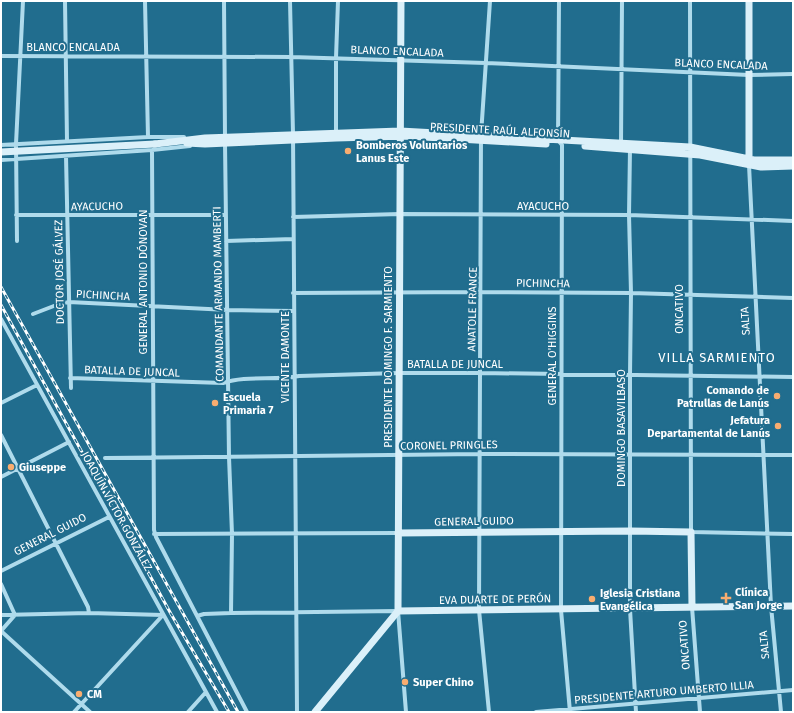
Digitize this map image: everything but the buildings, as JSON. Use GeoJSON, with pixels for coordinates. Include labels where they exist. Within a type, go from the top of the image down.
{"type":"FeatureCollection","features":[{"type":"Feature","properties":{"kind":"main road","name":"PRESIDENTE DOMINGO F. SARMIENTO"},"geometry":{"type":"LineString","coordinates":[[398,611],[401,1]]}},
{"type":"Feature","properties":{"kind":"main road","name":"SALTA"},"geometry":{"type":"LineString","coordinates":[[749,1],[749,162]]}},
{"type":"Feature","properties":{"kind":"main road","name":"PRESIDENTE RAÚL ALFONSÍN"},"geometry":{"type":"LineString","coordinates":[[153,147],[167,142],[400,133],[630,146],[689,151],[749,162],[761,167],[793,166]]}},
{"type":"Feature","properties":{"kind":"main road"},"geometry":{"type":"LineString","coordinates":[[1,152],[153,147]]}},
{"type":"Feature","properties":{"kind":"main road","name":"PRESIDENTE RAÚL ALFONSÍN"},"geometry":{"type":"LineString","coordinates":[[749,162],[759,160],[793,160]]}},
{"type":"Feature","properties":{"kind":"main road","name":"GENERAL GUIDO"},"geometry":{"type":"LineString","coordinates":[[398,533],[561,531],[691,532]]}},
{"type":"Feature","properties":{"kind":"main road","name":"ONCATIVO"},"geometry":{"type":"LineString","coordinates":[[691,532],[692,607]]}},
{"type":"Feature","properties":{"kind":"main road","name":"EVA DUARTE DE PERÓN"},"geometry":{"type":"LineString","coordinates":[[398,611],[793,606]]}},
{"type":"Feature","properties":{"kind":"main road"},"geometry":{"type":"LineString","coordinates":[[315,712],[398,611]]}},
{"type":"Feature","properties":{"kind":"street"},"geometry":{"type":"LineString","coordinates":[[17,241],[16,144],[23,1]]}},
{"type":"Feature","properties":{"kind":"street"},"geometry":{"type":"LineString","coordinates":[[65,1],[67,141]]}},
{"type":"Feature","properties":{"kind":"street"},"geometry":{"type":"LineString","coordinates":[[145,1],[145,57],[148,137]]}},
{"type":"Feature","properties":{"kind":"street","name":"COMANDANTE ARMANDO MAMBERTI"},"geometry":{"type":"LineString","coordinates":[[224,1],[229,456],[232,534],[231,613]]}},
{"type":"Feature","properties":{"kind":"street","name":"VICENTE DAMONTE"},"geometry":{"type":"LineString","coordinates":[[290,1],[293,137],[297,712]]}},
{"type":"Feature","properties":{"kind":"street"},"geometry":{"type":"LineString","coordinates":[[336,135],[338,1]]}},
{"type":"Feature","properties":{"kind":"street","name":"ANATOLE FRANCE"},"geometry":{"type":"LineString","coordinates":[[488,712],[479,610],[479,532],[482,138],[490,1]]}},
{"type":"Feature","properties":{"kind":"street","name":"GENERAL O'HIGGINS"},"geometry":{"type":"LineString","coordinates":[[559,1],[561,215],[561,610],[569,711]]}},
{"type":"Feature","properties":{"kind":"street"},"geometry":{"type":"LineString","coordinates":[[621,146],[622,1]]}},
{"type":"Feature","properties":{"kind":"street","name":"ONCATIVO"},"geometry":{"type":"LineString","coordinates":[[690,1],[689,151],[690,376],[692,455],[691,532]]}},
{"type":"Feature","properties":{"kind":"street","name":"BLANCO ENCALADA"},"geometry":{"type":"LineString","coordinates":[[1,56],[291,56],[749,75],[793,74]]}},
{"type":"Feature","properties":{"kind":"street","name":"PRESIDENTE RAÚL ALFONSÍN"},"geometry":{"type":"LineString","coordinates":[[1,145],[148,137],[205,141]]}},
{"type":"Feature","properties":{"kind":"street","name":"PRESIDENTE RAÚL ALFONSÍN"},"geometry":{"type":"LineString","coordinates":[[153,147],[205,141]]}},
{"type":"Feature","properties":{"kind":"street","name":"DOMINGO BASAVILBASO"},"geometry":{"type":"LineString","coordinates":[[630,146],[630,608],[636,712]]}},
{"type":"Feature","properties":{"kind":"street"},"geometry":{"type":"LineString","coordinates":[[1,160],[66,156],[153,147]]}},
{"type":"Feature","properties":{"kind":"street","name":"GENERAL ANTONIO DÓNOVAN"},"geometry":{"type":"LineString","coordinates":[[153,147],[152,381],[154,534]]}},
{"type":"Feature","properties":{"kind":"street","name":"DOCTOR JOSÉ GÁLVEZ"},"geometry":{"type":"LineString","coordinates":[[66,156],[70,388]]}},
{"type":"Feature","properties":{"kind":"street","name":"SALTA"},"geometry":{"type":"LineString","coordinates":[[749,162],[771,606],[781,712]]}},
{"type":"Feature","properties":{"kind":"street","name":"AYACUCHO"},"geometry":{"type":"LineString","coordinates":[[293,218],[400,214],[629,215],[793,221]]}},
{"type":"Feature","properties":{"kind":"street","name":"AYACUCHO"},"geometry":{"type":"LineString","coordinates":[[16,215],[226,215]]}},
{"type":"Feature","properties":{"kind":"street"},"geometry":{"type":"LineString","coordinates":[[226,241],[293,239]]}},
{"type":"Feature","properties":{"kind":"street","name":"PICHINCHA"},"geometry":{"type":"LineString","coordinates":[[293,293],[631,293],[793,298]]}},
{"type":"Feature","properties":{"kind":"street","name":"PICHINCHA"},"geometry":{"type":"LineString","coordinates":[[33,314],[59,304],[69,302],[228,310],[294,311]]}},
{"type":"Feature","properties":{"kind":"street","name":"JOAQUÍN VÍCTOR GONZÁLEZ"},"geometry":{"type":"LineString","coordinates":[[1,319],[2,325],[69,442],[217,712]]}},
{"type":"Feature","properties":{"kind":"street","name":"BATALLA DE JUNCAL"},"geometry":{"type":"LineString","coordinates":[[70,378],[223,383],[234,380],[287,379],[294,377],[399,373],[793,377]]}},
{"type":"Feature","properties":{"kind":"street"},"geometry":{"type":"LineString","coordinates":[[1,403],[37,385]]}},
{"type":"Feature","properties":{"kind":"street"},"geometry":{"type":"LineString","coordinates":[[1,435],[88,607],[89,613]]}},
{"type":"Feature","properties":{"kind":"street"},"geometry":{"type":"LineString","coordinates":[[1,477],[69,442]]}},
{"type":"Feature","properties":{"kind":"street","name":"CORONEL PRINGLES"},"geometry":{"type":"LineString","coordinates":[[105,458],[480,454],[793,455]]}},
{"type":"Feature","properties":{"kind":"street","name":"GENERAL GUIDO"},"geometry":{"type":"LineString","coordinates":[[1,571],[109,517]]}},
{"type":"Feature","properties":{"kind":"street","name":"GENERAL GUIDO"},"geometry":{"type":"LineString","coordinates":[[691,532],[793,534]]}},
{"type":"Feature","properties":{"kind":"street","name":"GENERAL GUIDO"},"geometry":{"type":"LineString","coordinates":[[154,534],[398,533]]}},
{"type":"Feature","properties":{"kind":"street"},"geometry":{"type":"LineString","coordinates":[[154,534],[247,712]]}},
{"type":"Feature","properties":{"kind":"street"},"geometry":{"type":"LineString","coordinates":[[1,584],[15,615]]}},
{"type":"Feature","properties":{"kind":"street","name":"ONCATIVO"},"geometry":{"type":"LineString","coordinates":[[692,607],[700,712]]}},
{"type":"Feature","properties":{"kind":"street","name":"EVA DUARTE DE PERÓN"},"geometry":{"type":"LineString","coordinates":[[197,616],[204,614],[231,613],[398,611]]}},
{"type":"Feature","properties":{"kind":"street","name":"PRESIDENTE DOMINGO F. SARMIENTO"},"geometry":{"type":"LineString","coordinates":[[398,611],[406,712]]}},
{"type":"Feature","properties":{"kind":"street"},"geometry":{"type":"LineString","coordinates":[[1,615],[89,613],[163,615]]}},
{"type":"Feature","properties":{"kind":"street"},"geometry":{"type":"LineString","coordinates":[[15,615],[1,631],[90,712]]}},
{"type":"Feature","properties":{"kind":"street"},"geometry":{"type":"LineString","coordinates":[[74,712],[163,615]]}},
{"type":"Feature","properties":{"kind":"street","name":"PRESIDENTE ARTURO UMBERTO ILLIA"},"geometry":{"type":"LineString","coordinates":[[536,712],[569,711],[635,703],[793,690]]}},
{"type":"Feature","properties":{"kind":"street"},"geometry":{"type":"LineString","coordinates":[[188,712],[206,692]]}},
{"type":"Feature","properties":{"kind":"railway"},"geometry":{"type":"LineString","coordinates":[[1,287],[238,712]]}},
{"type":"Feature","properties":{"kind":"railway"},"geometry":{"type":"LineString","coordinates":[[1,305],[171,614],[229,712]]}},
{"type":"Feature","properties":{"kind":"place","name":"Bomberos Voluntarios Lanus Este"},"geometry":{"type":"Point","coordinates":[348,151]}},
{"type":"Feature","properties":{"kind":"place","name":"Comando de Patrullas de Lanús"},"geometry":{"type":"Point","coordinates":[777,396]}},
{"type":"Feature","properties":{"kind":"place","name":"Escuela Primaria 7"},"geometry":{"type":"Point","coordinates":[215,403]}},
{"type":"Feature","properties":{"kind":"place","name":"Jefatura Departamental de Lanús"},"geometry":{"type":"Point","coordinates":[778,426]}},
{"type":"Feature","properties":{"kind":"place","name":"Giuseppe"},"geometry":{"type":"Point","coordinates":[11,467]}},
{"type":"Feature","properties":{"kind":"place","name":"Clínica San Jorge"},"geometry":{"type":"Point","coordinates":[726,598]}},
{"type":"Feature","properties":{"kind":"place","name":"Iglesia Cristiana Evangélica"},"geometry":{"type":"Point","coordinates":[592,599]}},
{"type":"Feature","properties":{"kind":"place","name":"Super Chino"},"geometry":{"type":"Point","coordinates":[405,682]}},
{"type":"Feature","properties":{"kind":"place","name":"CM"},"geometry":{"type":"Point","coordinates":[79,694]}},
{"type":"Feature","properties":{"kind":"district","name":"VILLA SARMIENTO"},"geometry":{"type":"Point","coordinates":[717,357]}}]}
